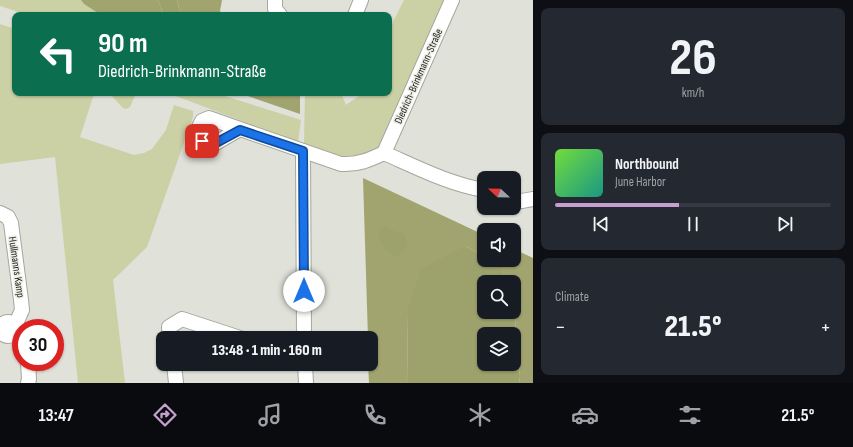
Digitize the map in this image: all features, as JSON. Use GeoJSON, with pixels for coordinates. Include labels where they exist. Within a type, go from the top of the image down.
{"type":"FeatureCollection","features":[{"type":"Feature","properties":{"kind":"street"},"geometry":{"type":"LineString","coordinates":[[275,0],[275,9],[278,12]]}},
{"type":"Feature","properties":{"kind":"street"},"geometry":{"type":"LineString","coordinates":[[356,12],[361,0]]}},
{"type":"Feature","properties":{"kind":"street","name":"Diedrich-Brinkmann-Straße"},"geometry":{"type":"LineString","coordinates":[[384,153],[452,0]]}},
{"type":"Feature","properties":{"kind":"street"},"geometry":{"type":"LineString","coordinates":[[240,130],[342,164],[362,162],[384,153],[427,172],[468,187],[477,189]]}},
{"type":"Feature","properties":{"kind":"street"},"geometry":{"type":"LineString","coordinates":[[303,151],[304,331]]}},
{"type":"Feature","properties":{"kind":"street"},"geometry":{"type":"LineString","coordinates":[[521,201],[533,199]]}},
{"type":"Feature","properties":{"kind":"street","name":"Hullmanns Kamp"},"geometry":{"type":"LineString","coordinates":[[0,213],[8,217],[11,222],[22,310],[10,334]]}},
{"type":"Feature","properties":{"kind":"street"},"geometry":{"type":"LineString","coordinates":[[169,331],[169,327],[182,318],[220,331]]}},
{"type":"Feature","properties":{"kind":"street"},"geometry":{"type":"LineString","coordinates":[[28,383],[29,371]]}},
{"type":"Feature","properties":{"kind":"street"},"geometry":{"type":"LineString","coordinates":[[175,371],[176,383]]}},
{"type":"Feature","properties":{"kind":"street"},"geometry":{"type":"LineString","coordinates":[[305,371],[306,383]]}},
{"type":"Feature","properties":{"kind":"shaded area"},"geometry":{"type":"Polygon","coordinates":[[[0,0],[81,0],[84,4],[96,12],[19,12],[0,6],[0,0]]]}},
{"type":"Feature","properties":{"kind":"shaded area"},"geometry":{"type":"Polygon","coordinates":[[[81,0],[158,0],[163,12],[96,12],[84,4],[81,0]]]}},
{"type":"Feature","properties":{"kind":"shaded area"},"geometry":{"type":"Polygon","coordinates":[[[158,0],[177,0],[180,12],[163,12],[158,0]]]}},
{"type":"Feature","properties":{"kind":"shaded area"},"geometry":{"type":"Polygon","coordinates":[[[177,0],[222,0],[221,12],[180,12],[177,0]]]}},
{"type":"Feature","properties":{"kind":"shaded area"},"geometry":{"type":"Polygon","coordinates":[[[404,0],[444,0],[378,151],[365,155],[342,156],[304,143],[305,96],[342,96],[346,105],[359,96],[392,96],[392,24],[404,0]]]}},
{"type":"Feature","properties":{"kind":"shaded area"},"geometry":{"type":"Polygon","coordinates":[[[0,24],[12,28],[12,96],[94,96],[80,137],[134,155],[144,153],[152,149],[166,130],[174,105],[193,111],[193,117],[147,247],[113,280],[125,383],[78,383],[55,157],[0,164],[0,24]]]}},
{"type":"Feature","properties":{"kind":"shaded area"},"geometry":{"type":"Polygon","coordinates":[[[112,96],[135,96],[130,107],[126,109],[123,108],[112,96]]]}},
{"type":"Feature","properties":{"kind":"shaded area"},"geometry":{"type":"Polygon","coordinates":[[[176,96],[225,96],[301,120],[298,142],[176,96]]]}},
{"type":"Feature","properties":{"kind":"shaded area"},"geometry":{"type":"Polygon","coordinates":[[[248,96],[300,96],[300,114],[248,96]]]}},
{"type":"Feature","properties":{"kind":"shaded area"},"geometry":{"type":"Polygon","coordinates":[[[363,178],[477,232],[477,252],[465,246],[407,310],[408,383],[369,383],[368,371],[378,371],[378,331],[368,331],[363,178]]]}},
{"type":"Feature","properties":{"kind":"shaded area"},"geometry":{"type":"Polygon","coordinates":[[[386,226],[394,231],[403,233],[407,241],[405,249],[397,257],[383,246],[380,240],[378,230],[386,226]]]}},
{"type":"Feature","properties":{"kind":"shaded area"},"geometry":{"type":"Polygon","coordinates":[[[465,246],[477,252],[477,267],[501,267],[504,275],[477,275],[477,319],[515,319],[516,327],[477,327],[477,371],[519,371],[519,383],[408,383],[407,310],[421,269],[465,246]]]}},
{"type":"Feature","properties":{"kind":"shaded area"},"geometry":{"type":"Polygon","coordinates":[[[521,252],[533,258],[533,383],[519,383],[519,371],[521,371],[521,327],[516,327],[515,319],[521,319],[521,275],[504,275],[501,267],[521,267],[521,252]]]}},
{"type":"Feature","properties":{"kind":"route"},"geometry":{"type":"LineString","coordinates":[[202,141],[214,144],[240,130],[303,151],[304,291]]}}]}
